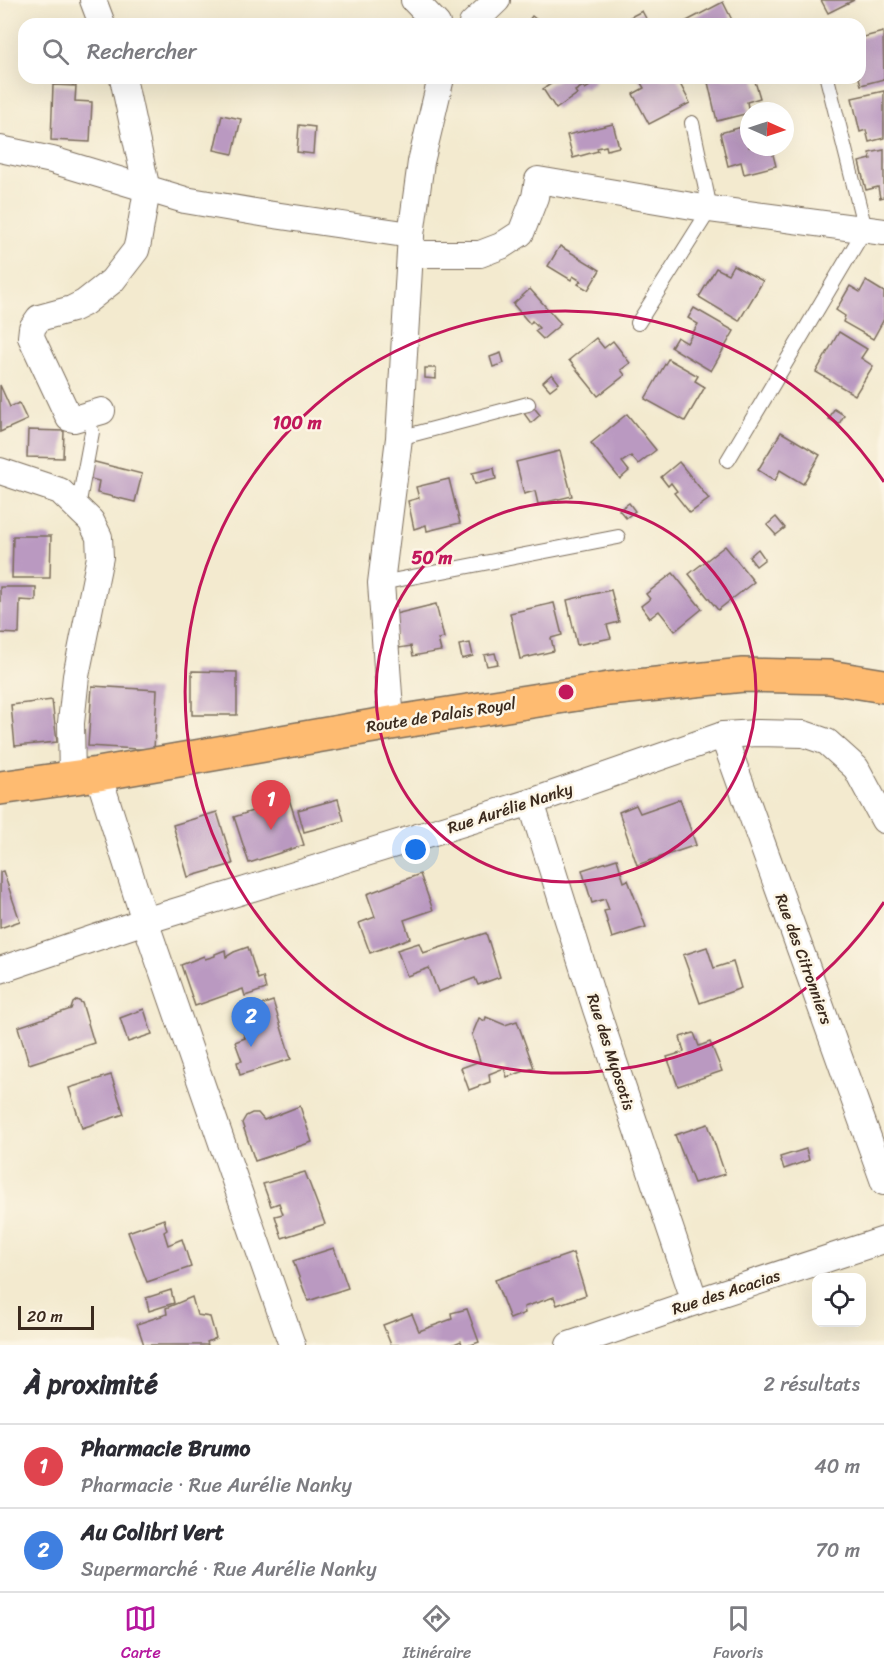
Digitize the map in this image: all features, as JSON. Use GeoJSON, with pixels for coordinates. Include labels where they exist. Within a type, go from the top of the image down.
{"type":"FeatureCollection","features":[{"type":"Feature","properties":{"kind":"main road","name":"Route de Palais Royal"},"geometry":{"type":"LineString","coordinates":[[0,788],[609,689],[743,675],[829,677],[884,686]]}},
{"type":"Feature","properties":{"kind":"street"},"geometry":{"type":"LineString","coordinates":[[93,0],[100,18]]}},
{"type":"Feature","properties":{"kind":"street"},"geometry":{"type":"LineString","coordinates":[[414,0],[431,18]]}},
{"type":"Feature","properties":{"kind":"street"},"geometry":{"type":"LineString","coordinates":[[478,18],[497,0]]}},
{"type":"Feature","properties":{"kind":"street"},"geometry":{"type":"LineString","coordinates":[[97,421],[69,418],[31,337],[32,328],[39,318],[72,309],[84,303],[118,275],[138,242],[147,190],[124,84]]}},
{"type":"Feature","properties":{"kind":"street"},"geometry":{"type":"LineString","coordinates":[[391,723],[381,583],[399,438],[410,244],[421,162],[440,84]]}},
{"type":"Feature","properties":{"kind":"street"},"geometry":{"type":"LineString","coordinates":[[0,149],[102,174],[147,190],[185,200],[410,244],[480,254],[501,246],[521,233],[532,206],[538,180],[710,210],[874,230]]}},
{"type":"Feature","properties":{"kind":"street"},"geometry":{"type":"LineString","coordinates":[[0,471],[60,491],[91,520],[99,537],[100,556],[76,676],[71,723],[85,776],[145,921],[292,1345]]}},
{"type":"Feature","properties":{"kind":"street","name":"Rue Aurélie Nanky"},"geometry":{"type":"LineString","coordinates":[[0,970],[145,921],[531,802],[723,735],[804,734],[826,742],[856,768],[884,820]]}},
{"type":"Feature","properties":{"kind":"street","name":"Rue des Citronniers"},"geometry":{"type":"LineString","coordinates":[[723,735],[884,1182]]}},
{"type":"Feature","properties":{"kind":"street","name":"Rue des Myosotis"},"geometry":{"type":"LineString","coordinates":[[531,802],[596,1009],[695,1302]]}},
{"type":"Feature","properties":{"kind":"street","name":"Rue des Acacias"},"geometry":{"type":"LineString","coordinates":[[569,1345],[884,1240]]}},
{"type":"Feature","properties":{"kind":"lane"},"geometry":{"type":"LineString","coordinates":[[728,460],[874,230],[829,84]]}},
{"type":"Feature","properties":{"kind":"lane"},"geometry":{"type":"LineString","coordinates":[[638,323],[710,210],[692,123]]}},
{"type":"Feature","properties":{"kind":"lane"},"geometry":{"type":"LineString","coordinates":[[399,438],[528,404]]}},
{"type":"Feature","properties":{"kind":"lane"},"geometry":{"type":"LineString","coordinates":[[78,507],[97,421]]}},
{"type":"Feature","properties":{"kind":"lane"},"geometry":{"type":"LineString","coordinates":[[381,583],[618,537]]}},
{"type":"Feature","properties":{"kind":"building"},"geometry":{"type":"Polygon","coordinates":[[[821,0],[854,0],[828,13],[821,0]]]}},
{"type":"Feature","properties":{"kind":"building"},"geometry":{"type":"Polygon","coordinates":[[[723,2],[731,18],[692,18],[723,2]]]}},
{"type":"Feature","properties":{"kind":"building"},"geometry":{"type":"Polygon","coordinates":[[[642,11],[646,18],[629,18],[642,11]]]}},
{"type":"Feature","properties":{"kind":"building"},"geometry":{"type":"Polygon","coordinates":[[[883,32],[884,79],[866,84],[866,36],[883,32]]]}},
{"type":"Feature","properties":{"kind":"building"},"geometry":{"type":"Polygon","coordinates":[[[551,84],[593,84],[585,89],[583,86],[575,91],[577,94],[556,109],[543,89],[551,84]]]}},
{"type":"Feature","properties":{"kind":"building"},"geometry":{"type":"Polygon","coordinates":[[[642,84],[680,84],[690,103],[649,124],[633,94],[644,88],[642,84]]]}},
{"type":"Feature","properties":{"kind":"building"},"geometry":{"type":"Polygon","coordinates":[[[708,84],[756,84],[760,98],[740,102],[740,115],[717,121],[708,84]]]}},
{"type":"Feature","properties":{"kind":"building"},"geometry":{"type":"Polygon","coordinates":[[[53,85],[76,86],[75,101],[92,102],[90,142],[51,140],[53,85]]]}},
{"type":"Feature","properties":{"kind":"building"},"geometry":{"type":"Polygon","coordinates":[[[884,91],[884,138],[869,142],[866,130],[860,132],[852,98],[884,91]]]}},
{"type":"Feature","properties":{"kind":"building"},"geometry":{"type":"Polygon","coordinates":[[[222,115],[241,119],[233,154],[214,150],[222,115]]]}},
{"type":"Feature","properties":{"kind":"building"},"geometry":{"type":"Polygon","coordinates":[[[613,124],[619,147],[607,150],[606,146],[597,148],[598,151],[573,158],[567,135],[613,124]]]}},
{"type":"Feature","properties":{"kind":"building"},"geometry":{"type":"Polygon","coordinates":[[[299,125],[315,127],[313,154],[297,152],[299,125]]]}},
{"type":"Feature","properties":{"kind":"building"},"geometry":{"type":"Polygon","coordinates":[[[740,127],[740,156],[773,156],[776,166],[744,174],[741,162],[728,166],[720,133],[740,127]]]}},
{"type":"Feature","properties":{"kind":"building"},"geometry":{"type":"Polygon","coordinates":[[[884,150],[884,197],[880,198],[878,187],[866,190],[859,162],[871,159],[869,153],[884,150]]]}},
{"type":"Feature","properties":{"kind":"building"},"geometry":{"type":"Polygon","coordinates":[[[560,246],[600,270],[588,290],[578,284],[581,281],[573,276],[571,280],[548,266],[560,246]]]}},
{"type":"Feature","properties":{"kind":"building"},"geometry":{"type":"Polygon","coordinates":[[[733,265],[763,281],[739,321],[699,297],[716,268],[728,274],[733,265]]]}},
{"type":"Feature","properties":{"kind":"building"},"geometry":{"type":"Polygon","coordinates":[[[866,281],[884,292],[884,319],[873,339],[843,322],[845,316],[836,310],[850,286],[860,292],[866,281]]]}},
{"type":"Feature","properties":{"kind":"building"},"geometry":{"type":"Polygon","coordinates":[[[530,289],[561,324],[543,339],[535,331],[539,328],[532,321],[530,324],[513,304],[530,289]]]}},
{"type":"Feature","properties":{"kind":"building"},"geometry":{"type":"Polygon","coordinates":[[[694,308],[734,331],[711,371],[671,347],[677,337],[687,343],[698,324],[688,318],[694,308]]]}},
{"type":"Feature","properties":{"kind":"building"},"geometry":{"type":"Polygon","coordinates":[[[839,332],[867,349],[861,358],[873,366],[855,395],[816,372],[839,332]]]}},
{"type":"Feature","properties":{"kind":"building"},"geometry":{"type":"Polygon","coordinates":[[[596,338],[604,348],[613,341],[630,363],[621,370],[625,375],[598,396],[569,360],[596,338]]]}},
{"type":"Feature","properties":{"kind":"building"},"geometry":{"type":"Polygon","coordinates":[[[501,353],[504,363],[493,367],[490,357],[501,353]]]}},
{"type":"Feature","properties":{"kind":"building"},"geometry":{"type":"Polygon","coordinates":[[[668,359],[698,376],[695,381],[705,387],[685,421],[645,399],[668,359]]]}},
{"type":"Feature","properties":{"kind":"building"},"geometry":{"type":"Polygon","coordinates":[[[425,368],[436,368],[436,379],[425,378],[425,368]]]}},
{"type":"Feature","properties":{"kind":"building"},"geometry":{"type":"Polygon","coordinates":[[[552,374],[559,383],[550,390],[543,382],[552,374]]]}},
{"type":"Feature","properties":{"kind":"building"},"geometry":{"type":"Polygon","coordinates":[[[0,385],[10,407],[19,403],[27,420],[0,432],[0,385]]]}},
{"type":"Feature","properties":{"kind":"building"},"geometry":{"type":"Polygon","coordinates":[[[532,405],[540,415],[531,423],[523,412],[532,405]]]}},
{"type":"Feature","properties":{"kind":"building"},"geometry":{"type":"Polygon","coordinates":[[[834,409],[844,415],[839,424],[829,419],[834,409]]]}},
{"type":"Feature","properties":{"kind":"building"},"geometry":{"type":"Polygon","coordinates":[[[627,414],[656,450],[638,464],[631,456],[622,462],[629,471],[620,479],[591,443],[627,414]]]}},
{"type":"Feature","properties":{"kind":"building"},"geometry":{"type":"Polygon","coordinates":[[[28,430],[64,431],[63,458],[27,457],[28,430]]]}},
{"type":"Feature","properties":{"kind":"building"},"geometry":{"type":"Polygon","coordinates":[[[781,432],[820,455],[803,484],[780,470],[775,481],[758,470],[781,432]]]}},
{"type":"Feature","properties":{"kind":"building"},"geometry":{"type":"Polygon","coordinates":[[[560,451],[572,496],[538,504],[535,491],[524,494],[516,462],[560,451]]]}},
{"type":"Feature","properties":{"kind":"building"},"geometry":{"type":"Polygon","coordinates":[[[91,461],[142,474],[135,502],[97,493],[99,481],[87,478],[91,461]]]}},
{"type":"Feature","properties":{"kind":"building"},"geometry":{"type":"Polygon","coordinates":[[[679,462],[709,499],[690,513],[674,493],[677,491],[671,483],[668,486],[661,477],[679,462]]]}},
{"type":"Feature","properties":{"kind":"building"},"geometry":{"type":"Polygon","coordinates":[[[494,468],[496,479],[475,484],[472,473],[494,468]]]}},
{"type":"Feature","properties":{"kind":"building"},"geometry":{"type":"Polygon","coordinates":[[[449,479],[460,523],[427,531],[426,525],[414,529],[408,501],[419,498],[416,487],[449,479]]]}},
{"type":"Feature","properties":{"kind":"building"},"geometry":{"type":"Polygon","coordinates":[[[629,503],[635,511],[626,518],[619,510],[629,503]]]}},
{"type":"Feature","properties":{"kind":"building"},"geometry":{"type":"Polygon","coordinates":[[[776,517],[785,528],[776,535],[767,525],[776,517]]]}},
{"type":"Feature","properties":{"kind":"building"},"geometry":{"type":"Polygon","coordinates":[[[13,536],[51,536],[50,578],[12,578],[13,536]]]}},
{"type":"Feature","properties":{"kind":"building"},"geometry":{"type":"Polygon","coordinates":[[[725,546],[754,582],[718,610],[689,574],[725,546]]]}},
{"type":"Feature","properties":{"kind":"building"},"geometry":{"type":"Polygon","coordinates":[[[758,549],[765,559],[756,566],[749,557],[758,549]]]}},
{"type":"Feature","properties":{"kind":"building"},"geometry":{"type":"Polygon","coordinates":[[[673,573],[702,609],[675,631],[659,611],[650,618],[641,606],[650,599],[646,594],[673,573]]]}},
{"type":"Feature","properties":{"kind":"building"},"geometry":{"type":"Polygon","coordinates":[[[0,587],[36,587],[36,601],[20,600],[19,634],[0,633],[0,587]]]}},
{"type":"Feature","properties":{"kind":"building"},"geometry":{"type":"Polygon","coordinates":[[[611,590],[619,622],[607,625],[611,638],[577,645],[567,600],[611,590]]]}},
{"type":"Feature","properties":{"kind":"building"},"geometry":{"type":"Polygon","coordinates":[[[554,603],[562,635],[551,638],[554,651],[520,659],[510,613],[554,603]]]}},
{"type":"Feature","properties":{"kind":"building"},"geometry":{"type":"Polygon","coordinates":[[[436,604],[444,638],[438,639],[441,651],[413,656],[411,646],[399,648],[391,615],[436,604]]]}},
{"type":"Feature","properties":{"kind":"building"},"geometry":{"type":"Polygon","coordinates":[[[470,643],[473,656],[462,659],[459,645],[470,643]]]}},
{"type":"Feature","properties":{"kind":"building"},"geometry":{"type":"Polygon","coordinates":[[[495,653],[498,664],[487,666],[484,655],[495,653]]]}},
{"type":"Feature","properties":{"kind":"building"},"geometry":{"type":"Polygon","coordinates":[[[192,671],[237,672],[237,715],[192,715],[192,671]]]}},
{"type":"Feature","properties":{"kind":"building"},"geometry":{"type":"Polygon","coordinates":[[[92,686],[157,690],[154,750],[88,746],[92,686]]]}},
{"type":"Feature","properties":{"kind":"building"},"geometry":{"type":"Polygon","coordinates":[[[52,700],[57,742],[15,746],[11,705],[52,700]]]}},
{"type":"Feature","properties":{"kind":"building"},"geometry":{"type":"Polygon","coordinates":[[[289,799],[304,845],[249,863],[234,817],[289,799]]]}},
{"type":"Feature","properties":{"kind":"building"},"geometry":{"type":"Polygon","coordinates":[[[338,799],[344,821],[304,832],[298,810],[338,799]]]}},
{"type":"Feature","properties":{"kind":"building"},"geometry":{"type":"Polygon","coordinates":[[[680,799],[696,845],[637,865],[619,812],[636,805],[640,813],[680,799]]]}},
{"type":"Feature","properties":{"kind":"building"},"geometry":{"type":"Polygon","coordinates":[[[217,812],[233,864],[188,877],[173,825],[217,812]]]}},
{"type":"Feature","properties":{"kind":"building"},"geometry":{"type":"Polygon","coordinates":[[[617,859],[624,882],[628,880],[646,927],[612,938],[604,911],[609,910],[605,899],[592,903],[582,870],[617,859]]]}},
{"type":"Feature","properties":{"kind":"building"},"geometry":{"type":"Polygon","coordinates":[[[3,871],[20,921],[0,928],[0,872],[3,871]]]}},
{"type":"Feature","properties":{"kind":"building"},"geometry":{"type":"Polygon","coordinates":[[[420,874],[433,910],[404,920],[410,938],[370,953],[359,923],[375,917],[367,894],[420,874]]]}},
{"type":"Feature","properties":{"kind":"building"},"geometry":{"type":"Polygon","coordinates":[[[486,933],[500,977],[478,985],[475,978],[438,992],[429,968],[407,976],[397,950],[419,943],[423,953],[486,933]]]}},
{"type":"Feature","properties":{"kind":"building"},"geometry":{"type":"Polygon","coordinates":[[[248,947],[258,979],[263,977],[266,989],[245,996],[243,989],[195,1006],[181,965],[204,956],[205,959],[215,956],[225,950],[226,957],[248,947]]]}},
{"type":"Feature","properties":{"kind":"building"},"geometry":{"type":"Polygon","coordinates":[[[707,947],[714,968],[733,962],[741,988],[700,1003],[683,955],[707,947]]]}},
{"type":"Feature","properties":{"kind":"building"},"geometry":{"type":"Polygon","coordinates":[[[77,1000],[82,1003],[94,1043],[29,1064],[18,1027],[71,1009],[77,1000]]]}},
{"type":"Feature","properties":{"kind":"building"},"geometry":{"type":"Polygon","coordinates":[[[273,1001],[291,1059],[240,1075],[237,1062],[242,1061],[235,1042],[245,1038],[237,1013],[273,1001]]]}},
{"type":"Feature","properties":{"kind":"building"},"geometry":{"type":"Polygon","coordinates":[[[144,1009],[152,1034],[128,1042],[120,1018],[144,1009]]]}},
{"type":"Feature","properties":{"kind":"building"},"geometry":{"type":"Polygon","coordinates":[[[486,1017],[505,1025],[517,1021],[534,1068],[507,1077],[504,1068],[489,1074],[490,1082],[469,1090],[461,1068],[480,1061],[472,1035],[479,1018],[485,1021],[486,1017]]]}},
{"type":"Feature","properties":{"kind":"building"},"geometry":{"type":"Polygon","coordinates":[[[694,1033],[699,1046],[710,1042],[722,1071],[678,1086],[667,1057],[684,1052],[680,1037],[694,1033]]]}},
{"type":"Feature","properties":{"kind":"building"},"geometry":{"type":"Polygon","coordinates":[[[111,1075],[124,1114],[82,1128],[69,1088],[111,1075]]]}},
{"type":"Feature","properties":{"kind":"building"},"geometry":{"type":"Polygon","coordinates":[[[300,1106],[312,1142],[255,1161],[242,1123],[246,1116],[258,1113],[264,1120],[300,1106]]]}},
{"type":"Feature","properties":{"kind":"building"},"geometry":{"type":"Polygon","coordinates":[[[708,1124],[725,1174],[694,1183],[675,1135],[708,1124]]]}},
{"type":"Feature","properties":{"kind":"building"},"geometry":{"type":"Polygon","coordinates":[[[806,1149],[809,1160],[784,1169],[780,1157],[806,1149]]]}},
{"type":"Feature","properties":{"kind":"building"},"geometry":{"type":"Polygon","coordinates":[[[305,1172],[325,1224],[282,1238],[275,1216],[283,1214],[279,1203],[271,1206],[263,1184],[305,1172]]]}},
{"type":"Feature","properties":{"kind":"building"},"geometry":{"type":"Polygon","coordinates":[[[164,1219],[167,1230],[164,1232],[168,1245],[182,1239],[191,1267],[147,1282],[128,1232],[164,1219]]]}},
{"type":"Feature","properties":{"kind":"building"},"geometry":{"type":"Polygon","coordinates":[[[334,1248],[348,1288],[308,1301],[293,1261],[334,1248]]]}},
{"type":"Feature","properties":{"kind":"building"},"geometry":{"type":"Polygon","coordinates":[[[573,1253],[586,1295],[557,1305],[554,1297],[524,1307],[525,1313],[510,1319],[495,1280],[573,1253]]]}},
{"type":"Feature","properties":{"kind":"building"},"geometry":{"type":"Polygon","coordinates":[[[171,1290],[174,1303],[149,1311],[146,1298],[171,1290]]]}},
{"type":"Feature","properties":{"kind":"building"},"geometry":{"type":"Polygon","coordinates":[[[192,1297],[197,1315],[210,1317],[216,1338],[207,1342],[208,1345],[144,1345],[137,1324],[167,1314],[166,1308],[192,1297]]]}},
{"type":"Feature","properties":{"kind":"building"},"geometry":{"type":"Polygon","coordinates":[[[467,1309],[479,1342],[471,1345],[462,1345],[461,1341],[452,1345],[391,1345],[383,1325],[412,1314],[419,1331],[452,1319],[451,1313],[467,1309]]]}},
{"type":"Feature","properties":{"kind":"place","name":"Pharmacie Brumo"},"geometry":{"type":"Point","coordinates":[271,830]}},
{"type":"Feature","properties":{"kind":"place","name":"Au Colibri Vert"},"geometry":{"type":"Point","coordinates":[251,1047]}}]}
